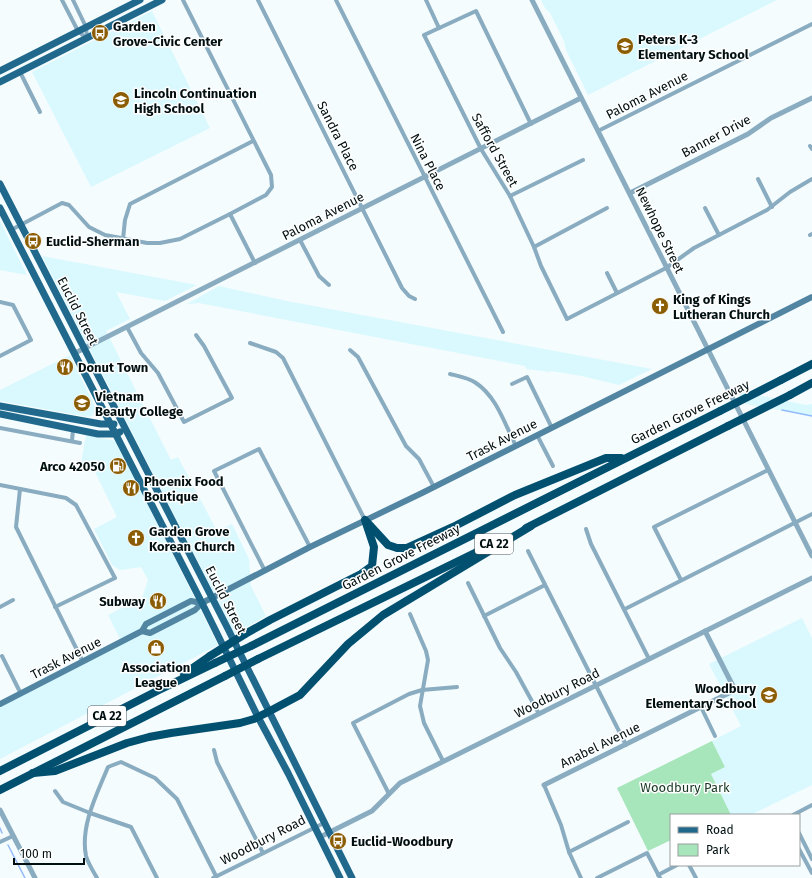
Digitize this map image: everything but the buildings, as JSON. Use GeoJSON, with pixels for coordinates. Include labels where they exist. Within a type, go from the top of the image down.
{"type":"FeatureCollection","features":[{"type":"Feature","properties":{"kind":"highway","name":"Garden Grove Freeway"},"geometry":{"type":"LineString","coordinates":[[0,771],[159,690],[212,660],[251,646],[812,364]]}},
{"type":"Feature","properties":{"kind":"highway","name":"CA 22"},"geometry":{"type":"LineString","coordinates":[[2,789],[258,659],[531,526],[812,383]]}},
{"type":"Feature","properties":{"kind":"highway"},"geometry":{"type":"LineString","coordinates":[[365,520],[388,545],[397,548],[407,548],[514,495],[554,478],[606,458],[624,458]]}},
{"type":"Feature","properties":{"kind":"highway"},"geometry":{"type":"LineString","coordinates":[[212,660],[245,634],[361,574],[372,566],[374,547],[365,520]]}},
{"type":"Feature","properties":{"kind":"highway"},"geometry":{"type":"LineString","coordinates":[[33,773],[55,772],[127,743],[155,736],[235,724],[258,717],[297,696],[352,640],[383,615],[531,526]]}},
{"type":"Feature","properties":{"kind":"main road"},"geometry":{"type":"LineString","coordinates":[[0,71],[140,0]]}},
{"type":"Feature","properties":{"kind":"main road"},"geometry":{"type":"LineString","coordinates":[[0,82],[158,1]]}},
{"type":"Feature","properties":{"kind":"main road","name":"Euclid Street"},"geometry":{"type":"LineString","coordinates":[[0,184],[212,598],[296,769],[351,876]]}},
{"type":"Feature","properties":{"kind":"main road","name":"Euclid Street"},"geometry":{"type":"LineString","coordinates":[[0,208],[112,425],[258,717],[341,878]]}},
{"type":"Feature","properties":{"kind":"main road","name":"Trask Avenue"},"geometry":{"type":"LineString","coordinates":[[0,704],[142,632],[150,633],[195,610],[202,603],[310,547],[434,487],[812,297]]}},
{"type":"Feature","properties":{"kind":"main road"},"geometry":{"type":"LineString","coordinates":[[0,406],[101,424],[112,425],[122,422]]}},
{"type":"Feature","properties":{"kind":"main road"},"geometry":{"type":"LineString","coordinates":[[13,416],[16,409]]}},
{"type":"Feature","properties":{"kind":"main road"},"geometry":{"type":"LineString","coordinates":[[0,414],[101,434],[116,434],[126,430]]}},
{"type":"Feature","properties":{"kind":"main road","name":"Trask Avenue"},"geometry":{"type":"LineString","coordinates":[[142,632],[146,624],[191,601],[202,603]]}},
{"type":"Feature","properties":{"kind":"main road"},"geometry":{"type":"LineString","coordinates":[[288,773],[296,769]]}},
{"type":"Feature","properties":{"kind":"street"},"geometry":{"type":"LineString","coordinates":[[62,0],[78,31],[87,38]]}},
{"type":"Feature","properties":{"kind":"street"},"geometry":{"type":"LineString","coordinates":[[73,0],[86,27],[87,38]]}},
{"type":"Feature","properties":{"kind":"street"},"geometry":{"type":"LineString","coordinates":[[11,230],[62,203],[69,205],[89,227],[105,235],[147,243],[160,243],[180,239],[230,214],[266,195],[272,187],[270,175],[183,0]]}},
{"type":"Feature","properties":{"kind":"street","name":"Sandra Place"},"geometry":{"type":"LineString","coordinates":[[258,0],[402,288],[409,296],[415,299]]}},
{"type":"Feature","properties":{"kind":"street","name":"Nina Place"},"geometry":{"type":"LineString","coordinates":[[336,0],[424,178],[503,332]]}},
{"type":"Feature","properties":{"kind":"street"},"geometry":{"type":"LineString","coordinates":[[426,0],[439,28],[476,11],[531,124]]}},
{"type":"Feature","properties":{"kind":"street","name":"Newhope Street"},"geometry":{"type":"LineString","coordinates":[[532,0],[812,556]]}},
{"type":"Feature","properties":{"kind":"street","name":"Paloma Avenue"},"geometry":{"type":"LineString","coordinates":[[598,131],[812,24]]}},
{"type":"Feature","properties":{"kind":"street","name":"Safford Street"},"geometry":{"type":"LineString","coordinates":[[439,28],[424,36],[481,149],[510,196],[534,247],[541,266],[567,319],[617,293]]}},
{"type":"Feature","properties":{"kind":"street"},"geometry":{"type":"LineString","coordinates":[[20,72],[40,112]]}},
{"type":"Feature","properties":{"kind":"street","name":"Paloma Avenue"},"geometry":{"type":"LineString","coordinates":[[75,353],[582,98]]}},
{"type":"Feature","properties":{"kind":"street","name":"Banner Drive"},"geometry":{"type":"LineString","coordinates":[[630,193],[748,134],[770,118],[812,98]]}},
{"type":"Feature","properties":{"kind":"street"},"geometry":{"type":"LineString","coordinates":[[123,239],[125,220],[130,204],[253,141]]}},
{"type":"Feature","properties":{"kind":"street"},"geometry":{"type":"LineString","coordinates":[[510,196],[583,160]]}},
{"type":"Feature","properties":{"kind":"street"},"geometry":{"type":"LineString","coordinates":[[758,179],[772,207]]}},
{"type":"Feature","properties":{"kind":"street"},"geometry":{"type":"LineString","coordinates":[[607,273],[617,293],[666,268],[694,248],[772,207],[790,192],[812,179]]}},
{"type":"Feature","properties":{"kind":"street"},"geometry":{"type":"LineString","coordinates":[[534,247],[607,208]]}},
{"type":"Feature","properties":{"kind":"street"},"geometry":{"type":"LineString","coordinates":[[705,208],[719,235]]}},
{"type":"Feature","properties":{"kind":"street"},"geometry":{"type":"LineString","coordinates":[[230,214],[255,263]]}},
{"type":"Feature","properties":{"kind":"street"},"geometry":{"type":"LineString","coordinates":[[300,240],[319,276],[329,285]]}},
{"type":"Feature","properties":{"kind":"street"},"geometry":{"type":"LineString","coordinates":[[0,302],[13,305],[31,340],[0,356]]}},
{"type":"Feature","properties":{"kind":"street"},"geometry":{"type":"LineString","coordinates":[[127,327],[143,356],[158,373],[184,422],[232,398],[204,346],[196,335]]}},
{"type":"Feature","properties":{"kind":"street"},"geometry":{"type":"LineString","coordinates":[[250,343],[276,352],[283,358],[365,520]]}},
{"type":"Feature","properties":{"kind":"street"},"geometry":{"type":"LineString","coordinates":[[350,350],[358,357],[406,446],[419,459],[434,487]]}},
{"type":"Feature","properties":{"kind":"street"},"geometry":{"type":"LineString","coordinates":[[450,374],[476,382],[487,392],[496,405],[516,446]]}},
{"type":"Feature","properties":{"kind":"street"},"geometry":{"type":"LineString","coordinates":[[512,384],[527,377],[552,428]]}},
{"type":"Feature","properties":{"kind":"street"},"geometry":{"type":"LineString","coordinates":[[0,428],[80,443]]}},
{"type":"Feature","properties":{"kind":"street"},"geometry":{"type":"LineString","coordinates":[[72,441],[73,429]]}},
{"type":"Feature","properties":{"kind":"street"},"geometry":{"type":"LineString","coordinates":[[537,435],[553,466]]}},
{"type":"Feature","properties":{"kind":"street"},"geometry":{"type":"LineString","coordinates":[[265,571],[214,471],[259,449],[310,547]]}},
{"type":"Feature","properties":{"kind":"street"},"geometry":{"type":"LineString","coordinates":[[681,580],[654,526],[768,470]]}},
{"type":"Feature","properties":{"kind":"street"},"geometry":{"type":"LineString","coordinates":[[0,485],[66,498],[76,505],[115,578],[55,607]]}},
{"type":"Feature","properties":{"kind":"street"},"geometry":{"type":"LineString","coordinates":[[20,489],[16,527],[83,662]]}},
{"type":"Feature","properties":{"kind":"street"},"geometry":{"type":"LineString","coordinates":[[625,610],[812,514]]}},
{"type":"Feature","properties":{"kind":"street"},"geometry":{"type":"LineString","coordinates":[[586,529],[591,544],[649,659]]}},
{"type":"Feature","properties":{"kind":"street"},"geometry":{"type":"LineString","coordinates":[[528,551],[626,745]]}},
{"type":"Feature","properties":{"kind":"street","name":"Woodbury Road"},"geometry":{"type":"LineString","coordinates":[[320,837],[372,811],[400,783],[812,578]]}},
{"type":"Feature","properties":{"kind":"street"},"geometry":{"type":"LineString","coordinates":[[468,583],[500,648],[516,672],[539,714]]}},
{"type":"Feature","properties":{"kind":"street"},"geometry":{"type":"LineString","coordinates":[[484,616],[545,585]]}},
{"type":"Feature","properties":{"kind":"street"},"geometry":{"type":"LineString","coordinates":[[1,604],[13,600]]}},
{"type":"Feature","properties":{"kind":"street"},"geometry":{"type":"LineString","coordinates":[[410,614],[419,632],[428,660],[420,706],[424,723],[443,761]]}},
{"type":"Feature","properties":{"kind":"street","name":"Anabel Avenue"},"geometry":{"type":"LineString","coordinates":[[544,785],[735,690],[705,631]]}},
{"type":"Feature","properties":{"kind":"street"},"geometry":{"type":"LineString","coordinates":[[2,656],[21,694]]}},
{"type":"Feature","properties":{"kind":"street"},"geometry":{"type":"LineString","coordinates":[[389,794],[353,723],[409,694],[422,690],[457,687]]}},
{"type":"Feature","properties":{"kind":"street"},"geometry":{"type":"LineString","coordinates":[[701,707],[715,736]]}},
{"type":"Feature","properties":{"kind":"street"},"geometry":{"type":"LineString","coordinates":[[214,750],[217,762],[263,853]]}},
{"type":"Feature","properties":{"kind":"street"},"geometry":{"type":"LineString","coordinates":[[97,878],[86,858],[85,845],[90,813],[108,767],[121,762],[155,778],[177,799],[214,877]]}},
{"type":"Feature","properties":{"kind":"street"},"geometry":{"type":"LineString","coordinates":[[544,785],[561,825],[569,852],[581,878]]}},
{"type":"Feature","properties":{"kind":"street"},"geometry":{"type":"LineString","coordinates":[[55,792],[63,802],[131,827],[157,878]]}},
{"type":"Feature","properties":{"kind":"street"},"geometry":{"type":"LineString","coordinates":[[795,814],[812,805]]}},
{"type":"Feature","properties":{"kind":"street"},"geometry":{"type":"LineString","coordinates":[[0,810],[35,878]]}},
{"type":"Feature","properties":{"kind":"street","name":"Woodbury Road"},"geometry":{"type":"LineString","coordinates":[[214,877],[324,822]]}},
{"type":"Feature","properties":{"kind":"street"},"geometry":{"type":"LineString","coordinates":[[569,852],[628,822]]}},
{"type":"Feature","properties":{"kind":"street"},"geometry":{"type":"LineString","coordinates":[[800,835],[812,858]]}},
{"type":"Feature","properties":{"kind":"street"},"geometry":{"type":"LineString","coordinates":[[0,842],[13,836]]}},
{"type":"Feature","properties":{"kind":"street"},"geometry":{"type":"LineString","coordinates":[[800,851],[812,873]]}},
{"type":"Feature","properties":{"kind":"street"},"geometry":{"type":"LineString","coordinates":[[597,878],[647,853],[659,876],[675,866]]}},
{"type":"Feature","properties":{"kind":"street"},"geometry":{"type":"LineString","coordinates":[[690,866],[696,878]]}},
{"type":"Feature","properties":{"kind":"street"},"geometry":{"type":"LineString","coordinates":[[341,878],[351,876]]}},
{"type":"Feature","properties":{"kind":"shaded area","name":"Peters K-3 Elementary School"},"geometry":{"type":"Polygon","coordinates":[[[541,0],[777,0],[588,95],[566,50],[564,41],[550,13],[545,8],[541,0]]]}},
{"type":"Feature","properties":{"kind":"shaded area","name":"Lincoln Continuation High School"},"geometry":{"type":"Polygon","coordinates":[[[152,11],[210,128],[91,187],[32,72],[152,11]]]}},
{"type":"Feature","properties":{"kind":"shaded area"},"geometry":{"type":"Polygon","coordinates":[[[0,221],[27,275],[0,270],[0,221]]]}},
{"type":"Feature","properties":{"kind":"shaded area"},"geometry":{"type":"Polygon","coordinates":[[[42,256],[197,285],[165,301],[116,292],[130,319],[106,331],[171,460],[178,457],[217,531],[232,524],[249,559],[251,586],[266,616],[235,634],[42,256]]]}},
{"type":"Feature","properties":{"kind":"shaded area"},"geometry":{"type":"Polygon","coordinates":[[[219,286],[287,301],[652,369],[619,385],[582,376],[526,369],[525,366],[199,303],[187,304],[219,286]]]}},
{"type":"Feature","properties":{"kind":"shaded area"},"geometry":{"type":"Polygon","coordinates":[[[70,355],[96,409],[92,416],[89,417],[0,401],[0,390],[70,355]]]}},
{"type":"Feature","properties":{"kind":"shaded area"},"geometry":{"type":"Polygon","coordinates":[[[738,391],[806,405],[812,404],[812,416],[745,404],[738,391]]]}},
{"type":"Feature","properties":{"kind":"shaded area"},"geometry":{"type":"Polygon","coordinates":[[[86,435],[116,441],[218,645],[0,759],[0,704],[121,641],[108,615],[142,598],[148,580],[141,567],[120,570],[112,565],[94,529],[117,517],[94,470],[80,468],[86,435]]]}},
{"type":"Feature","properties":{"kind":"shaded area","name":"Woodbury Elementary School"},"geometry":{"type":"Polygon","coordinates":[[[802,618],[812,638],[812,785],[753,814],[731,814],[711,774],[725,767],[712,741],[741,726],[709,664],[802,618]]]}},
{"type":"Feature","properties":{"kind":"green space","name":"Woodbury Park"},"geometry":{"type":"Polygon","coordinates":[[[712,741],[725,767],[711,774],[731,814],[670,814],[670,840],[648,851],[617,788],[712,741]]]}},
{"type":"Feature","properties":{"kind":"waterway"},"geometry":{"type":"LineString","coordinates":[[782,410],[812,416]]}},
{"type":"Feature","properties":{"kind":"waterway"},"geometry":{"type":"LineString","coordinates":[[0,828],[2,833]]}},
{"type":"Feature","properties":{"kind":"waterway"},"geometry":{"type":"LineString","coordinates":[[8,845],[25,878]]}},
{"type":"Feature","properties":{"kind":"place","name":"Garden Grove-Civic Center"},"geometry":{"type":"Point","coordinates":[100,33]}},
{"type":"Feature","properties":{"kind":"place","name":"Peters K-3 Elementary School"},"geometry":{"type":"Point","coordinates":[625,46]}},
{"type":"Feature","properties":{"kind":"place","name":"Lincoln Continuation High School"},"geometry":{"type":"Point","coordinates":[121,100]}},
{"type":"Feature","properties":{"kind":"place","name":"Euclid-Sherman"},"geometry":{"type":"Point","coordinates":[33,241]}},
{"type":"Feature","properties":{"kind":"place","name":"King of Kings Lutheran Church"},"geometry":{"type":"Point","coordinates":[660,306]}},
{"type":"Feature","properties":{"kind":"place","name":"Donut Town"},"geometry":{"type":"Point","coordinates":[65,367]}},
{"type":"Feature","properties":{"kind":"place","name":"Vietnam Beauty College"},"geometry":{"type":"Point","coordinates":[82,403]}},
{"type":"Feature","properties":{"kind":"place","name":"Arco 42050"},"geometry":{"type":"Point","coordinates":[118,466]}},
{"type":"Feature","properties":{"kind":"place","name":"Phoenix Food Boutique"},"geometry":{"type":"Point","coordinates":[131,488]}},
{"type":"Feature","properties":{"kind":"place","name":"Garden Grove Korean Church"},"geometry":{"type":"Point","coordinates":[136,538]}},
{"type":"Feature","properties":{"kind":"place","name":"Subway"},"geometry":{"type":"Point","coordinates":[158,601]}},
{"type":"Feature","properties":{"kind":"place","name":"Association League"},"geometry":{"type":"Point","coordinates":[156,648]}},
{"type":"Feature","properties":{"kind":"place","name":"Woodbury Elementary School"},"geometry":{"type":"Point","coordinates":[769,695]}},
{"type":"Feature","properties":{"kind":"place","name":"Euclid-Woodbury"},"geometry":{"type":"Point","coordinates":[338,841]}}]}
